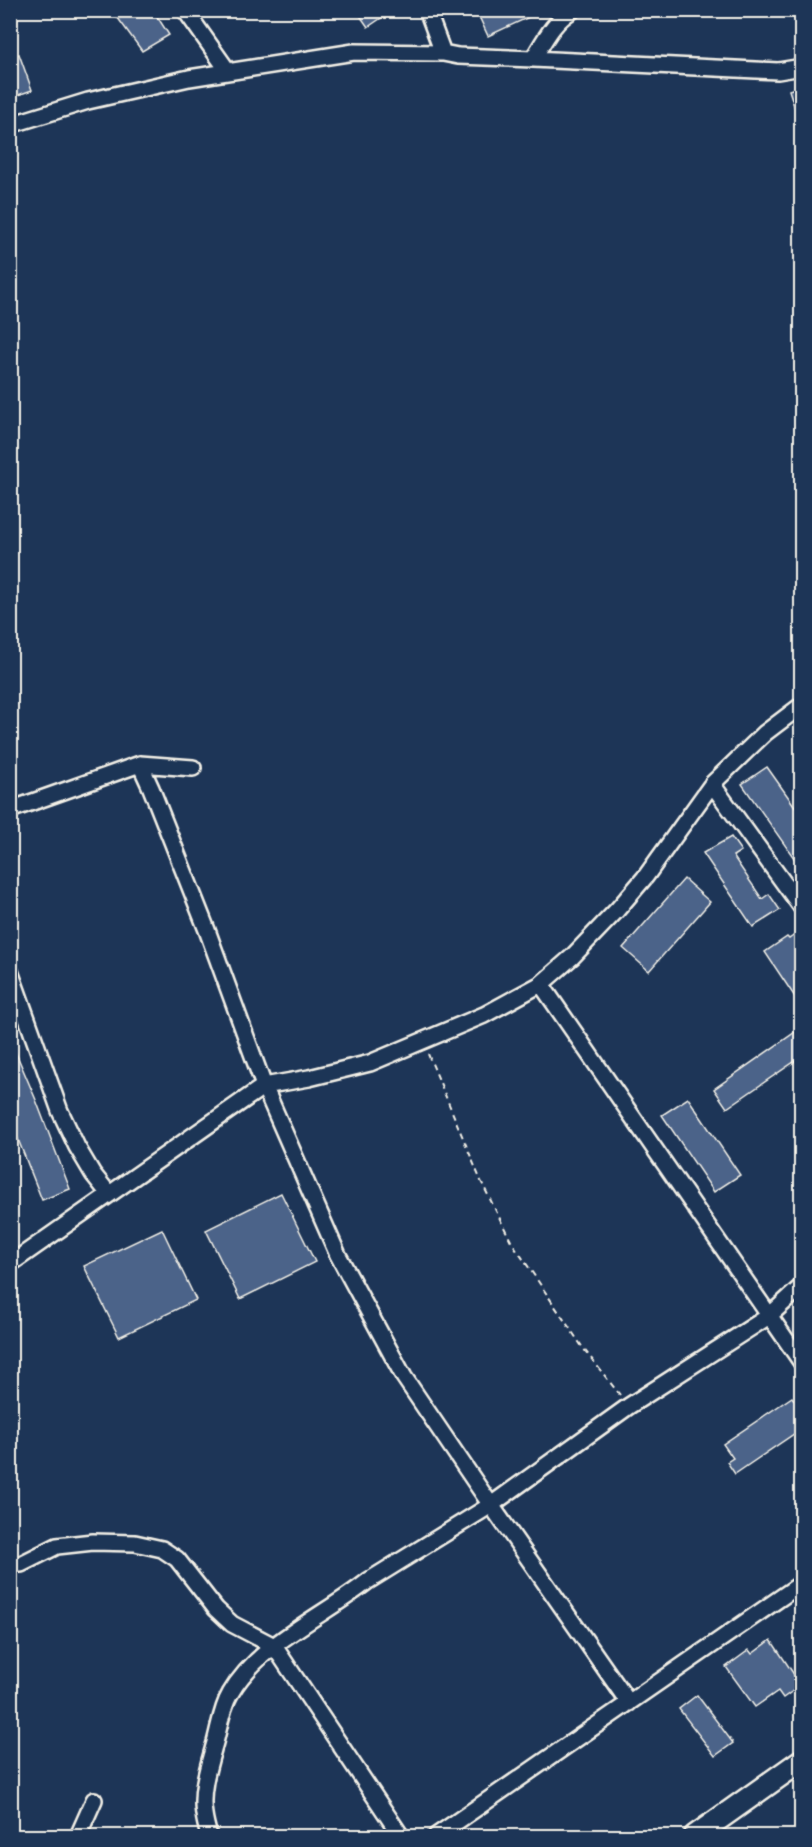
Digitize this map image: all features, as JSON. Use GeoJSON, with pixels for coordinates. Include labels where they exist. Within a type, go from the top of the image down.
{"type":"FeatureCollection","features":[{"type":"Feature","properties":{"kind":"main road"},"geometry":{"type":"LineString","coordinates":[[695,1836],[801,1760]]}},
{"type":"Feature","properties":{"kind":"street"},"geometry":{"type":"LineString","coordinates":[[185,10],[228,71]]}},
{"type":"Feature","properties":{"kind":"street"},"geometry":{"type":"LineString","coordinates":[[427,10],[443,53]]}},
{"type":"Feature","properties":{"kind":"street"},"geometry":{"type":"LineString","coordinates":[[533,59],[554,26],[573,10]]}},
{"type":"Feature","properties":{"kind":"street"},"geometry":{"type":"LineString","coordinates":[[10,125],[88,101],[189,78],[354,52],[443,53],[458,56],[778,71],[801,67]]}},
{"type":"Feature","properties":{"kind":"street"},"geometry":{"type":"LineString","coordinates":[[10,1264],[264,1086],[370,1063],[484,1015],[541,984],[572,957],[624,902],[646,876],[712,784],[765,733],[801,705]]}},
{"type":"Feature","properties":{"kind":"street"},"geometry":{"type":"LineString","coordinates":[[140,764],[207,930],[264,1086],[338,1255],[404,1377],[629,1703]]}},
{"type":"Feature","properties":{"kind":"street"},"geometry":{"type":"LineString","coordinates":[[10,810],[140,764],[193,768]]}},
{"type":"Feature","properties":{"kind":"street"},"geometry":{"type":"LineString","coordinates":[[712,784],[801,908]]}},
{"type":"Feature","properties":{"kind":"street"},"geometry":{"type":"LineString","coordinates":[[10,971],[60,1111],[77,1148],[109,1194]]}},
{"type":"Feature","properties":{"kind":"street"},"geometry":{"type":"LineString","coordinates":[[541,984],[801,1363]]}},
{"type":"Feature","properties":{"kind":"street"},"geometry":{"type":"LineString","coordinates":[[209,1836],[204,1814],[204,1788],[228,1696],[241,1676],[274,1646],[368,1581],[491,1505],[629,1406],[769,1316],[801,1286]]}},
{"type":"Feature","properties":{"kind":"street"},"geometry":{"type":"LineString","coordinates":[[21,1564],[57,1546],[93,1542],[135,1543],[162,1549],[177,1559],[216,1609],[232,1624],[274,1646],[401,1836]]}},
{"type":"Feature","properties":{"kind":"street"},"geometry":{"type":"LineString","coordinates":[[436,1836],[801,1583]]}},
{"type":"Feature","properties":{"kind":"street"},"geometry":{"type":"LineString","coordinates":[[78,1836],[94,1800]]}},
{"type":"Feature","properties":{"kind":"path"},"geometry":{"type":"LineString","coordinates":[[423,1041],[481,1181],[511,1240],[584,1347],[629,1406]]}},
{"type":"Feature","properties":{"kind":"building"},"geometry":{"type":"Polygon","coordinates":[[[112,10],[153,10],[169,35],[142,51],[112,10]]]}},
{"type":"Feature","properties":{"kind":"building"},"geometry":{"type":"Polygon","coordinates":[[[356,10],[393,10],[368,27],[356,10]]]}},
{"type":"Feature","properties":{"kind":"building"},"geometry":{"type":"Polygon","coordinates":[[[476,10],[544,10],[488,36],[476,10]]]}},
{"type":"Feature","properties":{"kind":"building"},"geometry":{"type":"Polygon","coordinates":[[[19,54],[32,90],[10,98],[10,57],[19,54]]]}},
{"type":"Feature","properties":{"kind":"building"},"geometry":{"type":"Polygon","coordinates":[[[801,86],[801,121],[799,121],[789,90],[801,86]]]}},
{"type":"Feature","properties":{"kind":"building"},"geometry":{"type":"Polygon","coordinates":[[[767,767],[801,815],[801,868],[742,784],[767,767]]]}},
{"type":"Feature","properties":{"kind":"building"},"geometry":{"type":"Polygon","coordinates":[[[731,837],[741,851],[733,856],[762,899],[769,894],[780,910],[753,927],[703,853],[731,837]]]}},
{"type":"Feature","properties":{"kind":"building"},"geometry":{"type":"Polygon","coordinates":[[[684,879],[710,902],[649,971],[623,948],[684,879]]]}},
{"type":"Feature","properties":{"kind":"building"},"geometry":{"type":"Polygon","coordinates":[[[796,934],[801,943],[801,1006],[765,952],[787,937],[789,939],[796,934]]]}},
{"type":"Feature","properties":{"kind":"building"},"geometry":{"type":"Polygon","coordinates":[[[801,1028],[801,1057],[727,1108],[714,1089],[801,1028]]]}},
{"type":"Feature","properties":{"kind":"building"},"geometry":{"type":"Polygon","coordinates":[[[10,1039],[70,1189],[42,1200],[10,1119],[10,1039]]]}},
{"type":"Feature","properties":{"kind":"building"},"geometry":{"type":"Polygon","coordinates":[[[688,1098],[740,1175],[714,1192],[662,1115],[688,1098]]]}},
{"type":"Feature","properties":{"kind":"building"},"geometry":{"type":"Polygon","coordinates":[[[281,1193],[315,1262],[240,1299],[206,1230],[281,1193]]]}},
{"type":"Feature","properties":{"kind":"building"},"geometry":{"type":"Polygon","coordinates":[[[162,1229],[196,1300],[119,1337],[84,1266],[162,1229]]]}},
{"type":"Feature","properties":{"kind":"building"},"geometry":{"type":"Polygon","coordinates":[[[792,1397],[801,1410],[801,1429],[735,1474],[727,1462],[733,1458],[723,1444],[792,1397]]]}},
{"type":"Feature","properties":{"kind":"building"},"geometry":{"type":"Polygon","coordinates":[[[771,1640],[801,1685],[783,1698],[778,1691],[755,1707],[726,1667],[749,1650],[752,1654],[771,1640]]]}},
{"type":"Feature","properties":{"kind":"building"},"geometry":{"type":"Polygon","coordinates":[[[697,1695],[733,1743],[715,1756],[679,1709],[697,1695]]]}}]}
